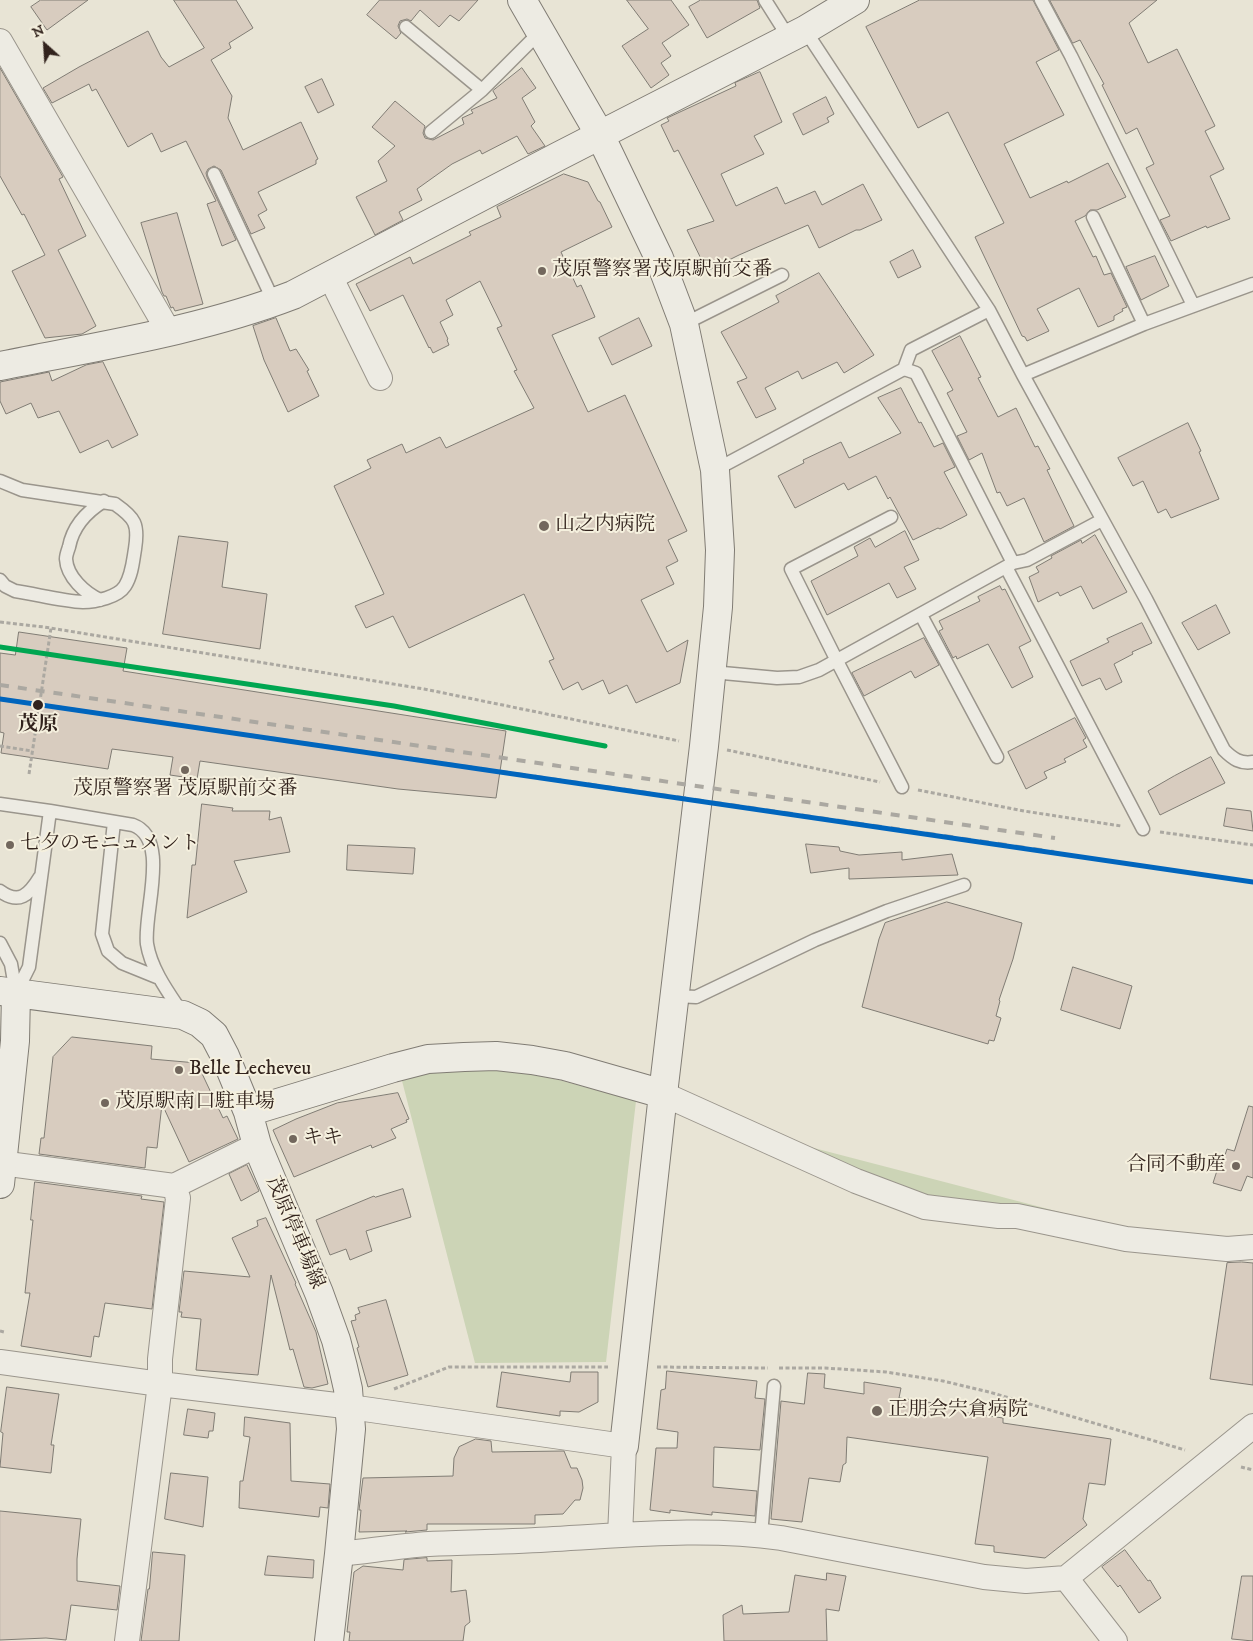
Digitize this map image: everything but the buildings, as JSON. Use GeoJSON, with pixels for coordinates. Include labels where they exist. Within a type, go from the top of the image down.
{"type":"FeatureCollection","features":[{"type":"Feature","properties":{"kind":"street"},"geometry":{"type":"LineString","coordinates":[[522,0],[600,135],[659,258],[684,324],[716,470],[720,550],[718,607],[704,746],[624,1446],[620,1535]]}},
{"type":"Feature","properties":{"kind":"street"},"geometry":{"type":"LineString","coordinates":[[0,366],[169,332],[218,320],[293,295],[797,34],[855,0]]}},
{"type":"Feature","properties":{"kind":"street"},"geometry":{"type":"LineString","coordinates":[[0,40],[169,332]]}},
{"type":"Feature","properties":{"kind":"street"},"geometry":{"type":"LineString","coordinates":[[330,276],[380,378]]}},
{"type":"Feature","properties":{"kind":"street"},"geometry":{"type":"LineString","coordinates":[[8,992],[15,1041],[1,1170],[174,1186],[257,1145]]}},
{"type":"Feature","properties":{"kind":"street","name":"茂原停車場線"},"geometry":{"type":"LineString","coordinates":[[8,992],[183,1015],[200,1023],[214,1035],[225,1056],[248,1112],[257,1145],[320,1293],[336,1340],[348,1389],[351,1429],[339,1554],[328,1641]]}},
{"type":"Feature","properties":{"kind":"street"},"geometry":{"type":"LineString","coordinates":[[248,1112],[393,1068],[428,1060],[496,1056],[532,1060],[565,1066],[663,1094],[856,1180],[925,1207],[999,1216],[1017,1216],[1126,1239],[1228,1249],[1253,1247]]}},
{"type":"Feature","properties":{"kind":"street"},"geometry":{"type":"LineString","coordinates":[[127,1641],[160,1384],[160,1359],[178,1198],[174,1186]]}},
{"type":"Feature","properties":{"kind":"street"},"geometry":{"type":"LineString","coordinates":[[0,1362],[624,1446]]}},
{"type":"Feature","properties":{"kind":"street"},"geometry":{"type":"LineString","coordinates":[[339,1554],[428,1544],[509,1542],[700,1532],[761,1535],[882,1556],[984,1577],[1026,1581],[1066,1578],[1253,1426]]}},
{"type":"Feature","properties":{"kind":"street"},"geometry":{"type":"LineString","coordinates":[[1066,1578],[1115,1641]]}},
{"type":"Feature","properties":{"kind":"lane"},"geometry":{"type":"LineString","coordinates":[[764,0],[797,34],[989,310],[1146,599],[1224,750],[1232,759],[1244,763],[1253,762]]}},
{"type":"Feature","properties":{"kind":"lane"},"geometry":{"type":"LineString","coordinates":[[1041,0],[1071,56],[1192,305]]}},
{"type":"Feature","properties":{"kind":"lane"},"geometry":{"type":"LineString","coordinates":[[406,27],[482,90]]}},
{"type":"Feature","properties":{"kind":"lane"},"geometry":{"type":"LineString","coordinates":[[431,132],[482,90],[540,31]]}},
{"type":"Feature","properties":{"kind":"lane"},"geometry":{"type":"LineString","coordinates":[[214,174],[274,302]]}},
{"type":"Feature","properties":{"kind":"lane"},"geometry":{"type":"LineString","coordinates":[[1093,217],[1144,324]]}},
{"type":"Feature","properties":{"kind":"lane"},"geometry":{"type":"LineString","coordinates":[[684,324],[782,275]]}},
{"type":"Feature","properties":{"kind":"lane"},"geometry":{"type":"LineString","coordinates":[[1023,375],[1192,305],[1253,284]]}},
{"type":"Feature","properties":{"kind":"lane"},"geometry":{"type":"LineString","coordinates":[[716,470],[904,369],[911,350],[989,310]]}},
{"type":"Feature","properties":{"kind":"lane"},"geometry":{"type":"LineString","coordinates":[[904,369],[916,374],[1009,565],[1143,830]]}},
{"type":"Feature","properties":{"kind":"lane"},"geometry":{"type":"LineString","coordinates":[[0,481],[22,490],[115,504],[133,520],[137,533],[130,577],[124,587],[115,594],[100,600],[84,602],[15,590],[5,586],[0,580]]}},
{"type":"Feature","properties":{"kind":"lane"},"geometry":{"type":"LineString","coordinates":[[100,600],[88,594],[80,586],[71,572],[66,559],[70,538],[75,528],[94,508],[104,501]]}},
{"type":"Feature","properties":{"kind":"lane"},"geometry":{"type":"LineString","coordinates":[[891,517],[791,569],[902,787]]}},
{"type":"Feature","properties":{"kind":"lane"},"geometry":{"type":"LineString","coordinates":[[712,672],[777,678],[799,677],[837,661],[1009,565],[1027,560],[1102,520]]}},
{"type":"Feature","properties":{"kind":"lane"},"geometry":{"type":"LineString","coordinates":[[920,615],[996,757]]}},
{"type":"Feature","properties":{"kind":"lane"},"geometry":{"type":"LineString","coordinates":[[0,804],[141,828],[148,837],[153,849],[154,860],[147,925],[148,945],[159,978],[183,1015]]}},
{"type":"Feature","properties":{"kind":"lane"},"geometry":{"type":"LineString","coordinates":[[8,992],[29,967],[50,811]]}},
{"type":"Feature","properties":{"kind":"lane"},"geometry":{"type":"LineString","coordinates":[[114,822],[102,934],[108,951],[122,963],[159,978]]}},
{"type":"Feature","properties":{"kind":"lane"},"geometry":{"type":"LineString","coordinates":[[0,891],[8,897],[17,899],[34,887],[41,875]]}},
{"type":"Feature","properties":{"kind":"lane"},"geometry":{"type":"LineString","coordinates":[[675,996],[696,997],[815,940],[887,911],[964,885]]}},
{"type":"Feature","properties":{"kind":"lane"},"geometry":{"type":"LineString","coordinates":[[0,943],[12,964],[8,992]]}},
{"type":"Feature","properties":{"kind":"lane"},"geometry":{"type":"LineString","coordinates":[[761,1535],[774,1386]]}},
{"type":"Feature","properties":{"kind":"path"},"geometry":{"type":"LineString","coordinates":[[0,622],[51,628],[424,689],[1024,811],[1253,845]]}},
{"type":"Feature","properties":{"kind":"path"},"geometry":{"type":"LineString","coordinates":[[29,774],[51,628]]}},
{"type":"Feature","properties":{"kind":"path"},"geometry":{"type":"LineString","coordinates":[[0,746],[32,752]]}},
{"type":"Feature","properties":{"kind":"path"},"geometry":{"type":"LineString","coordinates":[[385,1393],[449,1367],[618,1367]]}},
{"type":"Feature","properties":{"kind":"path"},"geometry":{"type":"LineString","coordinates":[[647,1367],[825,1368],[886,1372],[943,1381],[989,1392],[1253,1470]]}},
{"type":"Feature","properties":{"kind":"green space"},"geometry":{"type":"Polygon","coordinates":[[[448,1067],[501,1068],[559,1080],[636,1101],[606,1362],[475,1363],[401,1077],[448,1067]]]}},
{"type":"Feature","properties":{"kind":"green space"},"geometry":{"type":"Polygon","coordinates":[[[787,1141],[1148,1235],[926,1200],[787,1141]]]}},
{"type":"Feature","properties":{"kind":"railway"},"geometry":{"type":"LineString","coordinates":[[0,685],[1055,838]]}},
{"type":"Feature","properties":{"kind":"railway"},"geometry":{"type":"LineString","coordinates":[[0,699],[1054,852]]}},
{"type":"Feature","properties":{"kind":"transit line"},"geometry":{"type":"LineString","coordinates":[[0,647],[394,706],[605,746]]}},
{"type":"Feature","properties":{"kind":"transit line"},"geometry":{"type":"LineString","coordinates":[[0,699],[1253,882]]}},
{"type":"Feature","properties":{"kind":"place","name":"茂原警察署茂原駅前交番"},"geometry":{"type":"Point","coordinates":[542,271]}},
{"type":"Feature","properties":{"kind":"place","name":"山之内病院"},"geometry":{"type":"Point","coordinates":[544,526]}},
{"type":"Feature","properties":{"kind":"place","name":"茂原"},"geometry":{"type":"Point","coordinates":[38,705]}},
{"type":"Feature","properties":{"kind":"place","name":"茂原警察署 茂原駅前交番"},"geometry":{"type":"Point","coordinates":[185,770]}},
{"type":"Feature","properties":{"kind":"place","name":"七夕のモニュメント"},"geometry":{"type":"Point","coordinates":[10,845]}},
{"type":"Feature","properties":{"kind":"place","name":"Belle Lecheveu"},"geometry":{"type":"Point","coordinates":[179,1070]}},
{"type":"Feature","properties":{"kind":"place","name":"茂原駅南口駐車場"},"geometry":{"type":"Point","coordinates":[105,1103]}},
{"type":"Feature","properties":{"kind":"place","name":"キキ"},"geometry":{"type":"Point","coordinates":[293,1139]}},
{"type":"Feature","properties":{"kind":"place","name":"合同不動産"},"geometry":{"type":"Point","coordinates":[1236,1166]}},
{"type":"Feature","properties":{"kind":"place","name":"正朋会宍倉病院"},"geometry":{"type":"Point","coordinates":[877,1411]}}]}
